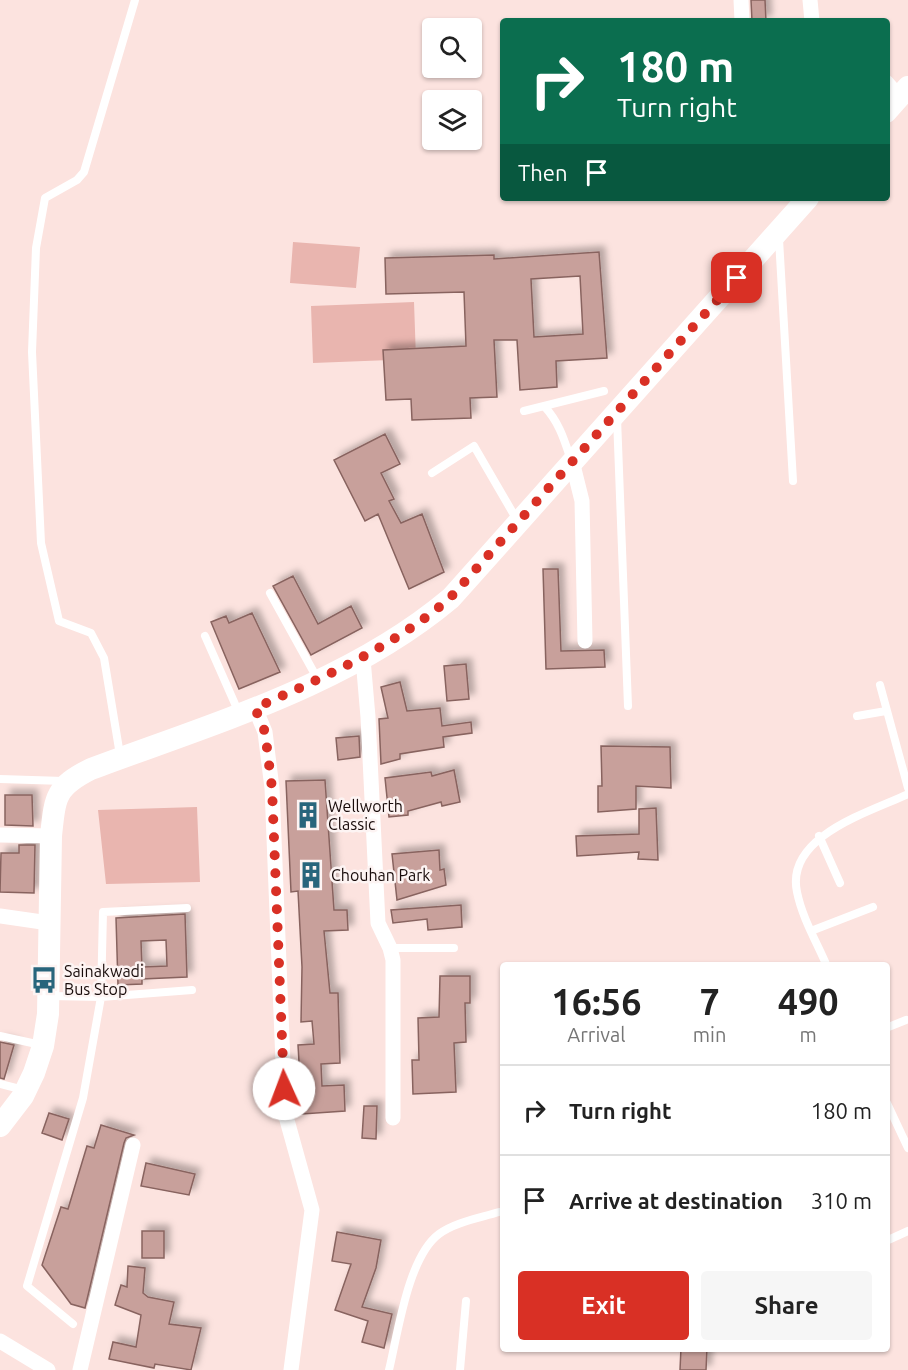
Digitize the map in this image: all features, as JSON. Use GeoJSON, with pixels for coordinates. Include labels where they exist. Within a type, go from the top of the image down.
{"type":"FeatureCollection","features":[{"type":"Feature","properties":{"kind":"street"},"geometry":{"type":"LineString","coordinates":[[741,0],[742,18]]}},
{"type":"Feature","properties":{"kind":"street"},"geometry":{"type":"LineString","coordinates":[[810,0],[812,18]]}},
{"type":"Feature","properties":{"kind":"street"},"geometry":{"type":"LineString","coordinates":[[0,1126],[26,1090],[43,1046],[48,996],[51,836],[54,811],[67,782],[120,759],[247,711],[318,680],[363,659],[426,619],[450,598],[805,201]]}},
{"type":"Feature","properties":{"kind":"street"},"geometry":{"type":"LineString","coordinates":[[572,461],[582,501],[585,641]]}},
{"type":"Feature","properties":{"kind":"street"},"geometry":{"type":"LineString","coordinates":[[363,659],[378,923],[390,948],[395,1043],[393,1118]]}},
{"type":"Feature","properties":{"kind":"street"},"geometry":{"type":"LineString","coordinates":[[247,711],[265,732],[272,788],[285,1113],[312,1210],[291,1370]]}},
{"type":"Feature","properties":{"kind":"street"},"geometry":{"type":"LineString","coordinates":[[0,835],[51,836]]}},
{"type":"Feature","properties":{"kind":"street"},"geometry":{"type":"LineString","coordinates":[[0,916],[50,923]]}},
{"type":"Feature","properties":{"kind":"street"},"geometry":{"type":"LineString","coordinates":[[80,1370],[133,1145]]}},
{"type":"Feature","properties":{"kind":"street"},"geometry":{"type":"LineString","coordinates":[[0,1341],[48,1370]]}},
{"type":"Feature","properties":{"kind":"lane"},"geometry":{"type":"LineString","coordinates":[[120,759],[104,658],[91,633],[59,621],[44,554],[32,352],[36,248],[45,198],[77,180],[84,172],[135,0]]}},
{"type":"Feature","properties":{"kind":"lane"},"geometry":{"type":"LineString","coordinates":[[778,231],[793,481]]}},
{"type":"Feature","properties":{"kind":"lane"},"geometry":{"type":"LineString","coordinates":[[524,411],[604,391]]}},
{"type":"Feature","properties":{"kind":"lane"},"geometry":{"type":"LineString","coordinates":[[544,406],[559,423],[572,461]]}},
{"type":"Feature","properties":{"kind":"lane"},"geometry":{"type":"LineString","coordinates":[[617,411],[628,706]]}},
{"type":"Feature","properties":{"kind":"lane"},"geometry":{"type":"LineString","coordinates":[[432,473],[474,446],[518,522]]}},
{"type":"Feature","properties":{"kind":"lane"},"geometry":{"type":"LineString","coordinates":[[270,593],[318,680]]}},
{"type":"Feature","properties":{"kind":"lane"},"geometry":{"type":"LineString","coordinates":[[205,636],[247,711]]}},
{"type":"Feature","properties":{"kind":"lane"},"geometry":{"type":"LineString","coordinates":[[880,685],[908,788]]}},
{"type":"Feature","properties":{"kind":"lane"},"geometry":{"type":"LineString","coordinates":[[857,716],[886,711]]}},
{"type":"Feature","properties":{"kind":"lane"},"geometry":{"type":"LineString","coordinates":[[0,779],[67,782]]}},
{"type":"Feature","properties":{"kind":"lane"},"geometry":{"type":"LineString","coordinates":[[825,962],[796,891],[796,877],[803,854],[819,836],[908,794]]}},
{"type":"Feature","properties":{"kind":"lane"},"geometry":{"type":"LineString","coordinates":[[819,836],[840,883]]}},
{"type":"Feature","properties":{"kind":"lane"},"geometry":{"type":"LineString","coordinates":[[811,931],[873,907]]}},
{"type":"Feature","properties":{"kind":"lane"},"geometry":{"type":"LineString","coordinates":[[73,1324],[27,1286],[83,1098],[101,997],[103,912],[188,908]]}},
{"type":"Feature","properties":{"kind":"lane"},"geometry":{"type":"LineString","coordinates":[[390,948],[453,948]]}},
{"type":"Feature","properties":{"kind":"lane"},"geometry":{"type":"LineString","coordinates":[[48,996],[101,997],[192,990]]}},
{"type":"Feature","properties":{"kind":"lane"},"geometry":{"type":"LineString","coordinates":[[890,1026],[906,1020]]}},
{"type":"Feature","properties":{"kind":"lane"},"geometry":{"type":"LineString","coordinates":[[0,1036],[43,1046]]}},
{"type":"Feature","properties":{"kind":"lane"},"geometry":{"type":"LineString","coordinates":[[0,1084],[26,1090]]}},
{"type":"Feature","properties":{"kind":"lane"},"geometry":{"type":"LineString","coordinates":[[890,1110],[908,1148]]}},
{"type":"Feature","properties":{"kind":"lane"},"geometry":{"type":"LineString","coordinates":[[389,1370],[416,1262],[429,1242],[441,1232],[499,1212]]}},
{"type":"Feature","properties":{"kind":"lane"},"geometry":{"type":"LineString","coordinates":[[890,1239],[908,1231]]}},
{"type":"Feature","properties":{"kind":"lane"},"geometry":{"type":"LineString","coordinates":[[460,1370],[466,1301]]}},
{"type":"Feature","properties":{"kind":"shaded area"},"geometry":{"type":"Polygon","coordinates":[[[293,242],[360,247],[356,288],[290,283],[293,242]]]}},
{"type":"Feature","properties":{"kind":"shaded area"},"geometry":{"type":"Polygon","coordinates":[[[414,302],[416,359],[313,363],[311,306],[414,302]]]}},
{"type":"Feature","properties":{"kind":"shaded area"},"geometry":{"type":"Polygon","coordinates":[[[197,807],[200,882],[106,884],[98,810],[197,807]]]}},
{"type":"Feature","properties":{"kind":"building"},"geometry":{"type":"Polygon","coordinates":[[[751,0],[765,0],[766,18],[752,18],[751,0]]]}},
{"type":"Feature","properties":{"kind":"building"},"geometry":{"type":"Polygon","coordinates":[[[599,252],[607,358],[556,361],[557,387],[520,390],[517,340],[494,340],[497,397],[470,398],[471,418],[412,420],[411,399],[386,400],[383,350],[466,346],[464,292],[386,294],[385,258],[494,255],[494,259],[599,252]],[[580,276],[531,279],[534,337],[583,334],[580,276]]]}},
{"type":"Feature","properties":{"kind":"building"},"geometry":{"type":"Polygon","coordinates":[[[385,434],[400,464],[381,473],[394,499],[389,501],[401,523],[422,514],[444,572],[409,589],[378,514],[365,521],[334,460],[385,434]]]}},
{"type":"Feature","properties":{"kind":"building"},"geometry":{"type":"Polygon","coordinates":[[[543,569],[558,569],[561,651],[604,650],[605,667],[546,669],[543,569]]]}},
{"type":"Feature","properties":{"kind":"building"},"geometry":{"type":"Polygon","coordinates":[[[293,576],[318,624],[351,606],[362,628],[311,655],[273,586],[293,576]]]}},
{"type":"Feature","properties":{"kind":"building"},"geometry":{"type":"Polygon","coordinates":[[[252,613],[280,672],[239,689],[211,622],[226,616],[229,623],[252,613]]]}},
{"type":"Feature","properties":{"kind":"building"},"geometry":{"type":"Polygon","coordinates":[[[466,664],[469,699],[447,701],[444,666],[466,664]]]}},
{"type":"Feature","properties":{"kind":"building"},"geometry":{"type":"Polygon","coordinates":[[[400,682],[407,711],[440,708],[442,726],[471,722],[472,733],[443,737],[444,747],[400,754],[400,759],[381,764],[379,719],[388,718],[381,687],[400,682]]]}},
{"type":"Feature","properties":{"kind":"building"},"geometry":{"type":"Polygon","coordinates":[[[359,736],[360,757],[338,760],[336,738],[359,736]]]}},
{"type":"Feature","properties":{"kind":"building"},"geometry":{"type":"Polygon","coordinates":[[[601,746],[670,747],[671,788],[636,786],[636,809],[598,812],[598,786],[602,786],[601,746]]]}},
{"type":"Feature","properties":{"kind":"building"},"geometry":{"type":"Polygon","coordinates":[[[454,770],[460,802],[442,806],[441,802],[408,811],[408,815],[389,817],[385,778],[431,772],[432,776],[454,770]]]}},
{"type":"Feature","properties":{"kind":"building"},"geometry":{"type":"Polygon","coordinates":[[[325,780],[334,910],[347,910],[348,930],[324,931],[330,993],[338,993],[340,1063],[321,1064],[322,1086],[344,1085],[345,1111],[302,1114],[298,1045],[314,1044],[312,1021],[301,1022],[302,967],[298,891],[291,892],[286,781],[325,780]]]}},
{"type":"Feature","properties":{"kind":"building"},"geometry":{"type":"Polygon","coordinates":[[[5,795],[32,795],[33,826],[5,825],[5,795]]]}},
{"type":"Feature","properties":{"kind":"building"},"geometry":{"type":"Polygon","coordinates":[[[656,808],[658,860],[638,859],[639,852],[577,856],[576,836],[639,834],[639,809],[656,808]]]}},
{"type":"Feature","properties":{"kind":"building"},"geometry":{"type":"Polygon","coordinates":[[[19,845],[35,845],[34,893],[0,892],[1,853],[19,853],[19,845]]]}},
{"type":"Feature","properties":{"kind":"building"},"geometry":{"type":"Polygon","coordinates":[[[439,850],[440,870],[444,869],[446,885],[397,900],[392,854],[439,850]]]}},
{"type":"Feature","properties":{"kind":"building"},"geometry":{"type":"Polygon","coordinates":[[[461,905],[462,927],[428,930],[427,919],[393,923],[391,910],[461,905]]]}},
{"type":"Feature","properties":{"kind":"building"},"geometry":{"type":"Polygon","coordinates":[[[185,914],[187,977],[142,979],[142,984],[118,985],[116,918],[185,914]],[[166,940],[141,941],[142,967],[167,966],[166,940]]]}},
{"type":"Feature","properties":{"kind":"building"},"geometry":{"type":"Polygon","coordinates":[[[440,976],[470,976],[470,1003],[465,1003],[466,1042],[454,1043],[456,1092],[413,1094],[412,1060],[419,1060],[418,1018],[439,1017],[440,976]]]}},
{"type":"Feature","properties":{"kind":"building"},"geometry":{"type":"Polygon","coordinates":[[[0,1042],[14,1045],[4,1079],[0,1078],[0,1042]]]}},
{"type":"Feature","properties":{"kind":"building"},"geometry":{"type":"Polygon","coordinates":[[[364,1106],[377,1106],[376,1139],[362,1138],[364,1106]]]}},
{"type":"Feature","properties":{"kind":"building"},"geometry":{"type":"Polygon","coordinates":[[[49,1113],[69,1119],[62,1140],[42,1133],[49,1113]]]}},
{"type":"Feature","properties":{"kind":"building"},"geometry":{"type":"Polygon","coordinates":[[[101,1125],[134,1135],[126,1138],[124,1143],[85,1308],[71,1304],[42,1265],[61,1207],[68,1209],[87,1146],[94,1148],[101,1125]]]}},
{"type":"Feature","properties":{"kind":"building"},"geometry":{"type":"Polygon","coordinates":[[[146,1163],[195,1174],[189,1195],[141,1186],[146,1163]]]}},
{"type":"Feature","properties":{"kind":"building"},"geometry":{"type":"Polygon","coordinates":[[[142,1231],[164,1231],[164,1258],[142,1258],[142,1231]]]}},
{"type":"Feature","properties":{"kind":"building"},"geometry":{"type":"Polygon","coordinates":[[[337,1232],[381,1240],[376,1268],[362,1307],[392,1314],[384,1348],[362,1342],[368,1321],[335,1310],[351,1264],[332,1261],[337,1232]]]}},
{"type":"Feature","properties":{"kind":"building"},"geometry":{"type":"Polygon","coordinates":[[[128,1266],[145,1268],[143,1293],[148,1297],[174,1302],[169,1324],[201,1328],[191,1370],[155,1364],[154,1368],[109,1359],[113,1342],[136,1347],[141,1315],[115,1305],[121,1285],[127,1287],[128,1266]]]}},
{"type":"Feature","properties":{"kind":"building"},"geometry":{"type":"Polygon","coordinates":[[[681,1352],[707,1352],[706,1370],[680,1370],[681,1352]]]}},
{"type":"Feature","properties":{"kind":"place","name":"Wellworth Classic"},"geometry":{"type":"Point","coordinates":[308,815]}},
{"type":"Feature","properties":{"kind":"place","name":"Chouhan Park"},"geometry":{"type":"Point","coordinates":[311,875]}},
{"type":"Feature","properties":{"kind":"place","name":"Sainakwadi Bus Stop"},"geometry":{"type":"Point","coordinates":[44,980]}},
{"type":"Feature","properties":{"kind":"route"},"geometry":{"type":"LineString","coordinates":[[284,1089],[272,788],[265,732],[255,708],[363,659],[426,619],[450,598],[737,278]]}}]}
